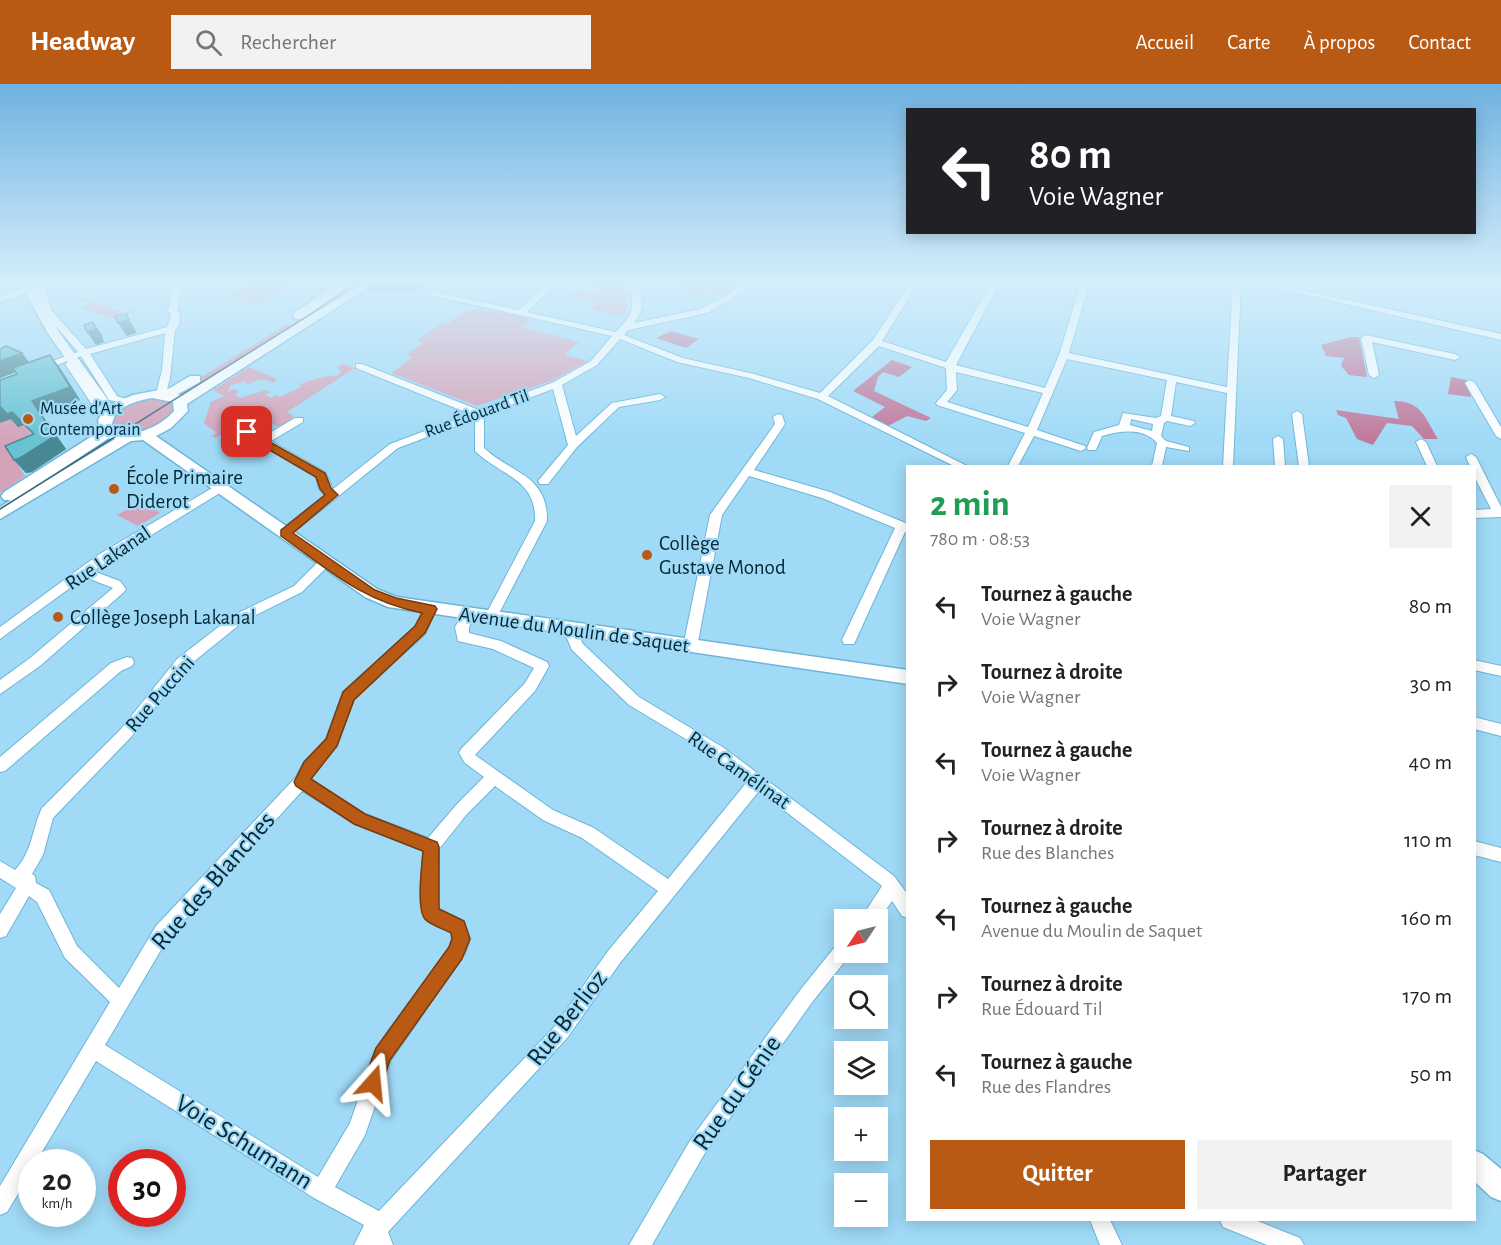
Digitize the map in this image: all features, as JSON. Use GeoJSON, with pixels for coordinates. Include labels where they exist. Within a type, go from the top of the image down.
{"type":"FeatureCollection","features":[{"type":"Feature","properties":{"kind":"main road"},"geometry":{"type":"LineString","coordinates":[[58,334],[77,355],[114,414],[137,435]]}},
{"type":"Feature","properties":{"kind":"main road"},"geometry":{"type":"LineString","coordinates":[[0,502],[114,414],[143,396],[161,394],[185,386],[266,334]]}},
{"type":"Feature","properties":{"kind":"main road"},"geometry":{"type":"LineString","coordinates":[[181,402],[288,334]]}},
{"type":"Feature","properties":{"kind":"main road"},"geometry":{"type":"LineString","coordinates":[[161,394],[175,397],[181,402]]}},
{"type":"Feature","properties":{"kind":"main road"},"geometry":{"type":"LineString","coordinates":[[177,455],[168,432],[172,421],[181,411],[181,402]]}},
{"type":"Feature","properties":{"kind":"main road"},"geometry":{"type":"LineString","coordinates":[[0,514],[137,435],[172,421]]}},
{"type":"Feature","properties":{"kind":"main road","name":"Avenue du Moulin de Saquet"},"geometry":{"type":"LineString","coordinates":[[137,435],[177,455],[219,488],[325,562],[376,596],[394,603],[906,677]]}},
{"type":"Feature","properties":{"kind":"main road","name":"Avenue du Moulin de Saquet"},"geometry":{"type":"LineString","coordinates":[[836,668],[906,683]]}},
{"type":"Feature","properties":{"kind":"main road"},"geometry":{"type":"LineString","coordinates":[[1476,1164],[1501,1187]]}},
{"type":"Feature","properties":{"kind":"street"},"geometry":{"type":"LineString","coordinates":[[63,334],[77,355]]}},
{"type":"Feature","properties":{"kind":"street"},"geometry":{"type":"LineString","coordinates":[[28,373],[77,355],[151,334]]}},
{"type":"Feature","properties":{"kind":"street"},"geometry":{"type":"LineString","coordinates":[[161,394],[167,379],[165,368],[169,334]]}},
{"type":"Feature","properties":{"kind":"street"},"geometry":{"type":"LineString","coordinates":[[612,334],[680,360],[751,376],[822,397],[960,465]]}},
{"type":"Feature","properties":{"kind":"street"},"geometry":{"type":"LineString","coordinates":[[822,397],[877,342],[882,334]]}},
{"type":"Feature","properties":{"kind":"street"},"geometry":{"type":"LineString","coordinates":[[968,334],[951,366],[952,390],[941,403],[1086,448],[1098,434],[1124,427],[1185,449]]}},
{"type":"Feature","properties":{"kind":"street"},"geometry":{"type":"LineString","coordinates":[[1014,465],[1049,392],[1070,334]]}},
{"type":"Feature","properties":{"kind":"street"},"geometry":{"type":"LineString","coordinates":[[1228,465],[1234,334]]}},
{"type":"Feature","properties":{"kind":"street","name":"Rue Édouard Til"},"geometry":{"type":"LineString","coordinates":[[285,533],[394,446],[556,384],[594,363],[620,336]]}},
{"type":"Feature","properties":{"kind":"street"},"geometry":{"type":"LineString","coordinates":[[1374,375],[1366,338],[1455,357]]}},
{"type":"Feature","properties":{"kind":"street"},"geometry":{"type":"LineString","coordinates":[[877,342],[951,366],[1049,392]]}},
{"type":"Feature","properties":{"kind":"street"},"geometry":{"type":"LineString","coordinates":[[1064,355],[1231,391]]}},
{"type":"Feature","properties":{"kind":"street"},"geometry":{"type":"LineString","coordinates":[[358,366],[477,413],[480,417],[479,449],[488,459],[532,485],[544,505],[541,520],[490,618]]}},
{"type":"Feature","properties":{"kind":"street"},"geometry":{"type":"LineString","coordinates":[[1157,465],[1162,420],[1172,379]]}},
{"type":"Feature","properties":{"kind":"street"},"geometry":{"type":"LineString","coordinates":[[1470,382],[1501,436]]}},
{"type":"Feature","properties":{"kind":"street"},"geometry":{"type":"LineString","coordinates":[[556,384],[573,445]]}},
{"type":"Feature","properties":{"kind":"street"},"geometry":{"type":"LineString","coordinates":[[544,481],[573,445],[616,405],[660,397]]}},
{"type":"Feature","properties":{"kind":"street"},"geometry":{"type":"LineString","coordinates":[[1297,414],[1304,465]]}},
{"type":"Feature","properties":{"kind":"street"},"geometry":{"type":"LineString","coordinates":[[1124,427],[1127,415],[1190,423]]}},
{"type":"Feature","properties":{"kind":"street"},"geometry":{"type":"LineString","coordinates":[[690,647],[717,515],[780,424],[778,417]]}},
{"type":"Feature","properties":{"kind":"street"},"geometry":{"type":"LineString","coordinates":[[264,441],[299,420]]}},
{"type":"Feature","properties":{"kind":"street"},"geometry":{"type":"LineString","coordinates":[[231,423],[321,475],[325,489],[332,495]]}},
{"type":"Feature","properties":{"kind":"street"},"geometry":{"type":"LineString","coordinates":[[1278,439],[1280,465]]}},
{"type":"Feature","properties":{"kind":"street"},"geometry":{"type":"LineString","coordinates":[[1422,442],[1432,465]]}},
{"type":"Feature","properties":{"kind":"street"},"geometry":{"type":"LineString","coordinates":[[1471,457],[1475,465]]}},
{"type":"Feature","properties":{"kind":"street"},"geometry":{"type":"LineString","coordinates":[[1476,467],[1499,513],[1476,514]]}},
{"type":"Feature","properties":{"kind":"street"},"geometry":{"type":"LineString","coordinates":[[746,471],[826,495],[905,528],[849,640]]}},
{"type":"Feature","properties":{"kind":"street","name":"Rue Lakanal"},"geometry":{"type":"LineString","coordinates":[[0,634],[83,572],[219,488]]}},
{"type":"Feature","properties":{"kind":"street","name":"Rue Puccini"},"geometry":{"type":"LineString","coordinates":[[22,884],[34,862],[42,824],[47,813],[126,733],[182,663],[239,618],[298,589],[325,562]]}},
{"type":"Feature","properties":{"kind":"street"},"geometry":{"type":"LineString","coordinates":[[0,688],[35,662],[120,589],[116,584],[83,572]]}},
{"type":"Feature","properties":{"kind":"street","name":"Rue des Blanches"},"geometry":{"type":"LineString","coordinates":[[0,1205],[162,933],[302,782],[309,767],[332,742],[348,696],[420,630],[430,609]]}},
{"type":"Feature","properties":{"kind":"street"},"geometry":{"type":"LineString","coordinates":[[469,615],[462,627],[463,637],[496,645],[542,666],[530,687],[466,753],[470,759],[548,815],[588,833],[670,890]]}},
{"type":"Feature","properties":{"kind":"street","name":"Rue Camélinat"},"geometry":{"type":"LineString","coordinates":[[574,630],[573,636],[577,646],[634,701],[711,746],[893,887],[906,907]]}},
{"type":"Feature","properties":{"kind":"street"},"geometry":{"type":"LineString","coordinates":[[0,766],[116,667],[127,662]]}},
{"type":"Feature","properties":{"kind":"street"},"geometry":{"type":"LineString","coordinates":[[1476,665],[1501,671]]}},
{"type":"Feature","properties":{"kind":"street"},"geometry":{"type":"LineString","coordinates":[[1476,724],[1501,730]]}},
{"type":"Feature","properties":{"kind":"street"},"geometry":{"type":"LineString","coordinates":[[321,1191],[358,1128],[383,1054],[456,953],[461,939],[458,927],[432,914],[429,900],[431,847],[462,809],[495,776]]}},
{"type":"Feature","properties":{"kind":"street"},"geometry":{"type":"LineString","coordinates":[[302,782],[360,819],[431,847]]}},
{"type":"Feature","properties":{"kind":"street","name":"Rue Berlioz"},"geometry":{"type":"LineString","coordinates":[[375,1240],[561,1032],[614,957],[757,782]]}},
{"type":"Feature","properties":{"kind":"street"},"geometry":{"type":"LineString","coordinates":[[1476,849],[1501,855]]}},
{"type":"Feature","properties":{"kind":"street"},"geometry":{"type":"LineString","coordinates":[[0,869],[43,896],[71,952],[113,994],[122,998]]}},
{"type":"Feature","properties":{"kind":"street"},"geometry":{"type":"LineString","coordinates":[[0,930],[22,884]]}},
{"type":"Feature","properties":{"kind":"street"},"geometry":{"type":"LineString","coordinates":[[876,909],[893,887]]}},
{"type":"Feature","properties":{"kind":"street","name":"Rue du Génie"},"geometry":{"type":"LineString","coordinates":[[640,1245],[698,1146],[834,962]]}},
{"type":"Feature","properties":{"kind":"street","name":"Voie Schumann"},"geometry":{"type":"LineString","coordinates":[[93,1048],[321,1191],[372,1218],[375,1240]]}},
{"type":"Feature","properties":{"kind":"street"},"geometry":{"type":"LineString","coordinates":[[1100,1221],[1111,1245]]}},
{"type":"Feature","properties":{"kind":"street"},"geometry":{"type":"LineString","coordinates":[[1233,1221],[1293,1245]]}},
{"type":"Feature","properties":{"kind":"shaded area"},"geometry":{"type":"Polygon","coordinates":[[[271,334],[287,334],[193,391],[184,388],[271,334]]]}},
{"type":"Feature","properties":{"kind":"shaded area"},"geometry":{"type":"Polygon","coordinates":[[[426,334],[549,334],[579,342],[564,355],[588,361],[551,381],[477,406],[391,373],[412,358],[406,355],[423,343],[418,340],[426,334]]]}},
{"type":"Feature","properties":{"kind":"shaded area"},"geometry":{"type":"Polygon","coordinates":[[[664,334],[682,334],[699,339],[686,348],[656,338],[664,334]]]}},
{"type":"Feature","properties":{"kind":"shaded area"},"geometry":{"type":"Polygon","coordinates":[[[1359,337],[1367,377],[1349,375],[1341,366],[1344,358],[1326,356],[1321,345],[1359,337]]]}},
{"type":"Feature","properties":{"kind":"shaded area"},"geometry":{"type":"Polygon","coordinates":[[[892,360],[912,367],[899,377],[883,372],[878,377],[874,391],[931,418],[926,421],[907,416],[888,426],[872,417],[885,407],[853,391],[892,360]]]}},
{"type":"Feature","properties":{"kind":"shaded area"},"geometry":{"type":"Polygon","coordinates":[[[342,364],[355,368],[287,412],[294,416],[281,428],[250,413],[229,425],[258,443],[238,457],[218,441],[224,444],[231,440],[226,437],[228,435],[225,433],[206,439],[216,433],[204,423],[211,402],[224,396],[213,390],[249,367],[277,379],[273,383],[260,380],[247,385],[246,381],[231,385],[227,392],[234,389],[239,392],[235,395],[240,398],[266,390],[270,392],[265,395],[271,398],[276,395],[280,397],[307,382],[338,376],[341,370],[337,368],[342,364]]]}},
{"type":"Feature","properties":{"kind":"shaded area"},"geometry":{"type":"Polygon","coordinates":[[[1451,377],[1466,380],[1471,397],[1448,394],[1451,377]]]}},
{"type":"Feature","properties":{"kind":"shaded area"},"geometry":{"type":"Polygon","coordinates":[[[155,397],[174,404],[174,411],[161,422],[135,433],[118,431],[111,425],[113,418],[122,408],[134,402],[155,397]]]}},
{"type":"Feature","properties":{"kind":"shaded area"},"geometry":{"type":"Polygon","coordinates":[[[1394,401],[1417,407],[1438,439],[1424,439],[1412,426],[1387,423],[1373,445],[1357,439],[1346,418],[1338,415],[1336,410],[1399,419],[1394,401]]]}},
{"type":"Feature","properties":{"kind":"shaded area"},"geometry":{"type":"Polygon","coordinates":[[[11,418],[27,424],[32,430],[28,431],[31,435],[35,434],[45,448],[15,460],[25,476],[0,493],[0,423],[11,418]]]}},
{"type":"Feature","properties":{"kind":"shaded area"},"geometry":{"type":"Polygon","coordinates":[[[144,500],[160,513],[138,526],[117,515],[144,500]]]}},
{"type":"Feature","properties":{"kind":"building"},"geometry":{"type":"Polygon","coordinates":[[[6,346],[22,353],[0,361],[0,349],[6,346]]]}},
{"type":"Feature","properties":{"kind":"building"},"geometry":{"type":"Polygon","coordinates":[[[50,355],[70,387],[32,401],[55,436],[14,460],[5,446],[34,434],[12,412],[7,414],[0,406],[0,380],[17,374],[13,368],[50,355]]]}},
{"type":"Feature","properties":{"kind":"tram line"},"geometry":{"type":"LineString","coordinates":[[0,509],[279,334]]}},
{"type":"Feature","properties":{"kind":"place","name":"Musée d'Art Contemporain"},"geometry":{"type":"Point","coordinates":[28,419]}},
{"type":"Feature","properties":{"kind":"place","name":"École Primaire Diderot"},"geometry":{"type":"Point","coordinates":[114,489]}},
{"type":"Feature","properties":{"kind":"place","name":"Collège Gustave Monod"},"geometry":{"type":"Point","coordinates":[647,555]}},
{"type":"Feature","properties":{"kind":"place","name":"Collège Joseph Lakanal"},"geometry":{"type":"Point","coordinates":[58,617]}},
{"type":"Feature","properties":{"kind":"route"},"geometry":{"type":"LineString","coordinates":[[247,432],[321,475],[325,489],[332,495],[285,533],[371,593],[394,603],[430,609],[420,630],[348,696],[332,742],[309,767],[302,782],[360,819],[431,847],[429,900],[432,914],[458,927],[461,939],[456,953],[383,1054],[373,1083]]}}]}
